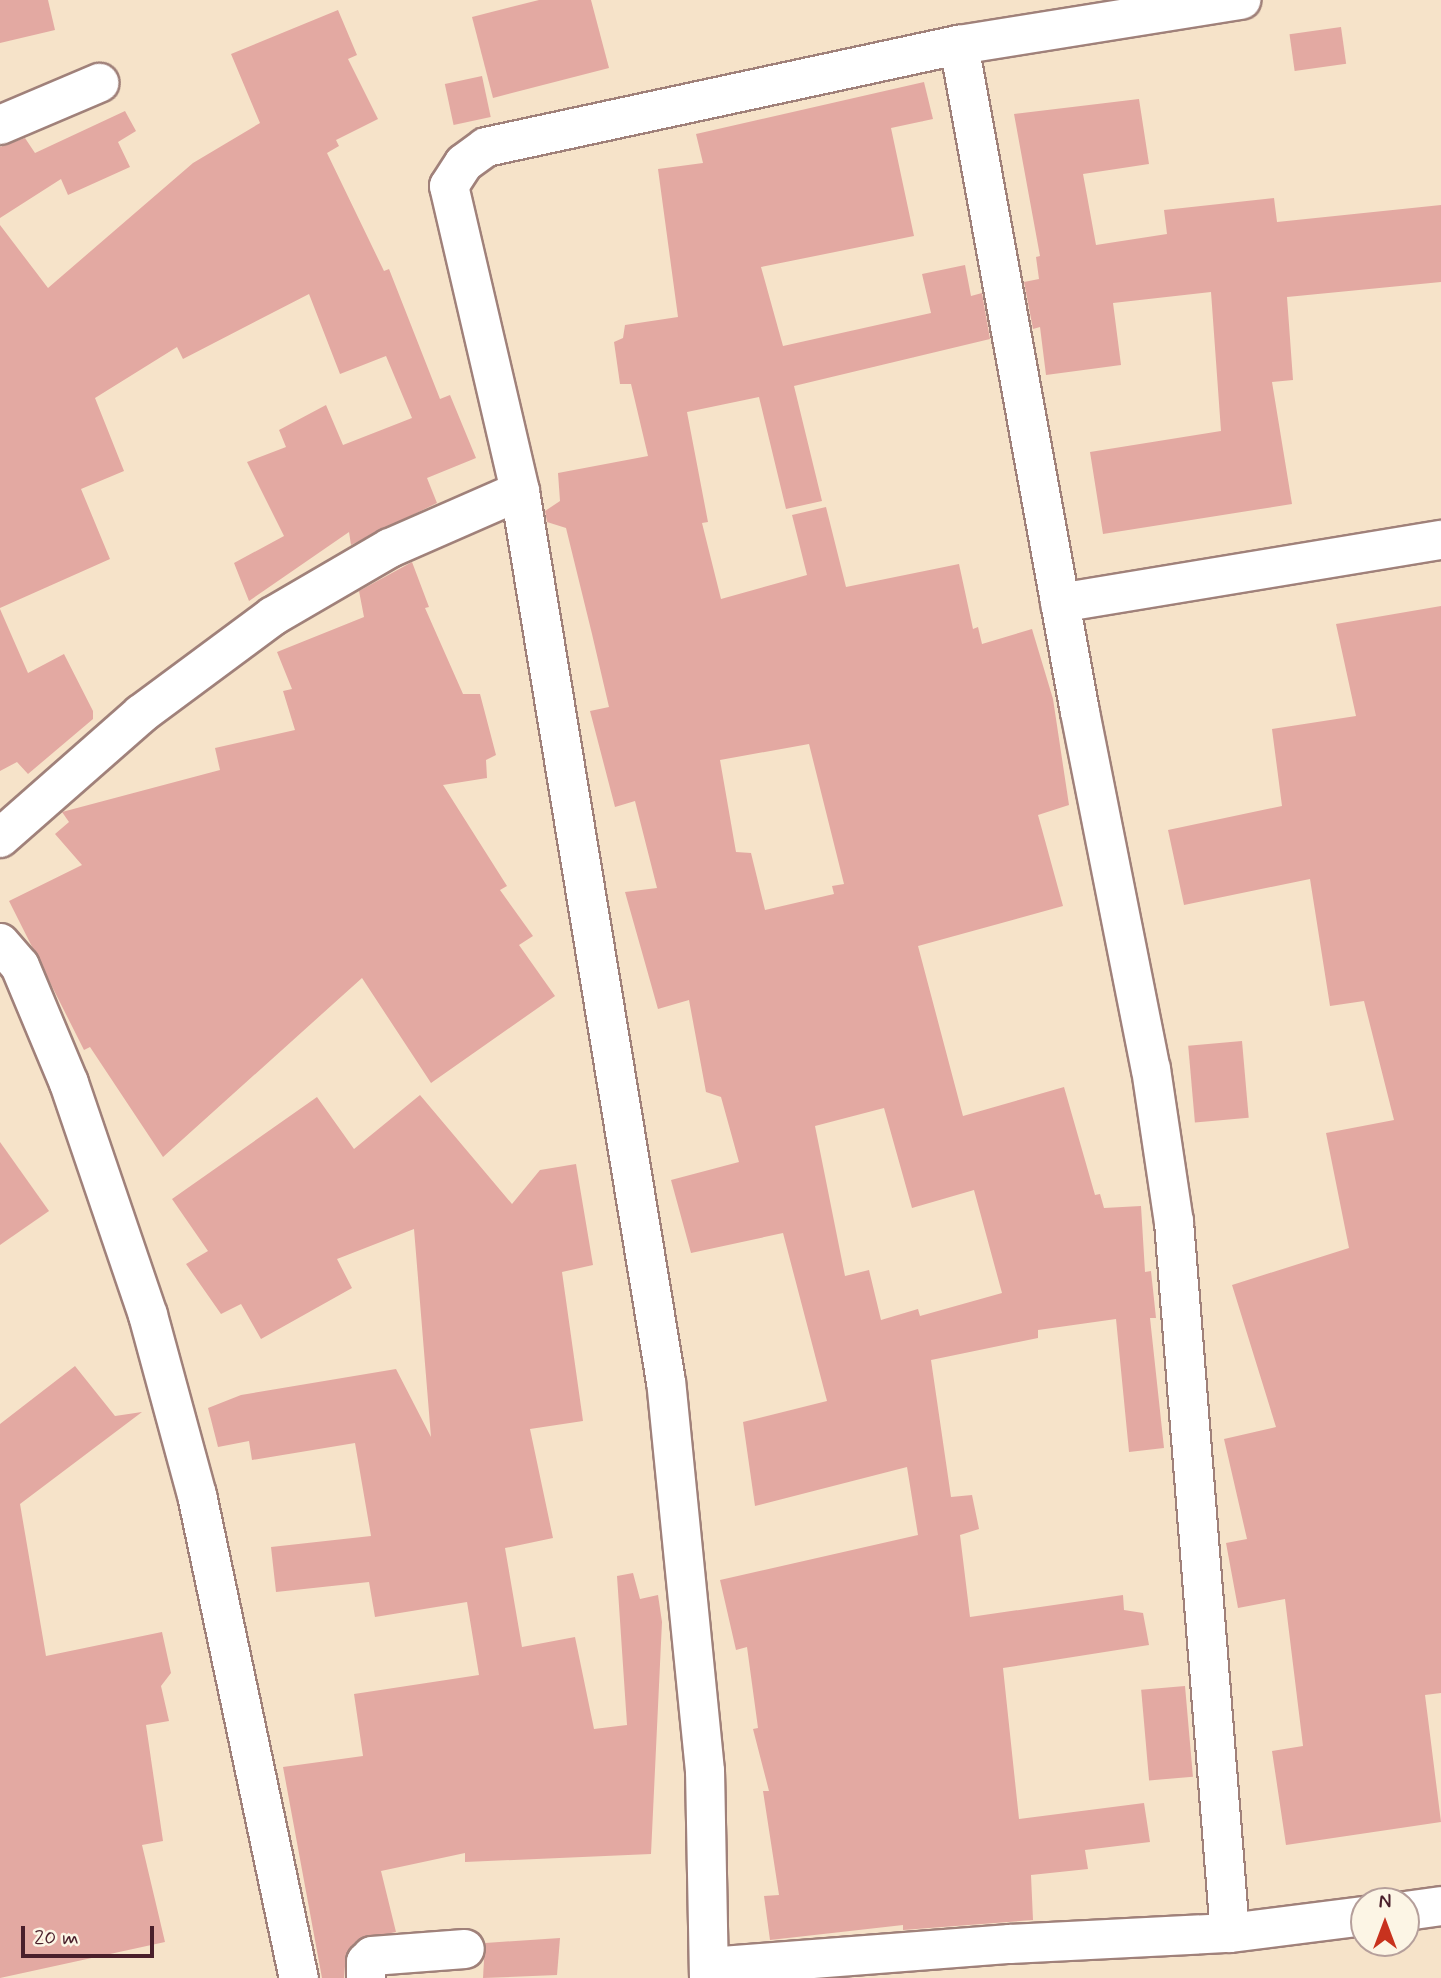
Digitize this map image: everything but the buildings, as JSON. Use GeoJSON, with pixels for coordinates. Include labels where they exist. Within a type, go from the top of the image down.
{"type":"FeatureCollection","features":[{"type":"Feature","properties":{"kind":"street"},"geometry":{"type":"LineString","coordinates":[[1241,0],[1149,6],[486,147],[464,163],[449,186],[520,491],[666,1382],[705,1771],[709,1973],[1010,1944],[1230,1933],[1350,1918]]}},
{"type":"Feature","properties":{"kind":"street"},"geometry":{"type":"LineString","coordinates":[[959,46],[1060,603],[1151,1069],[1174,1222],[1230,1933]]}},
{"type":"Feature","properties":{"kind":"street"},"geometry":{"type":"LineString","coordinates":[[0,125],[99,83]]}},
{"type":"Feature","properties":{"kind":"street"},"geometry":{"type":"LineString","coordinates":[[0,838],[141,714],[273,616],[390,548],[520,491]]}},
{"type":"Feature","properties":{"kind":"street"},"geometry":{"type":"LineString","coordinates":[[1060,603],[1441,540]]}},
{"type":"Feature","properties":{"kind":"street"},"geometry":{"type":"LineString","coordinates":[[0,943],[20,966],[69,1083],[148,1315],[197,1495],[299,1978]]}},
{"type":"Feature","properties":{"kind":"street"},"geometry":{"type":"LineString","coordinates":[[1420,1909],[1441,1906]]}},
{"type":"Feature","properties":{"kind":"street"},"geometry":{"type":"LineString","coordinates":[[366,1978],[366,1962],[372,1956],[466,1949]]}}]}
